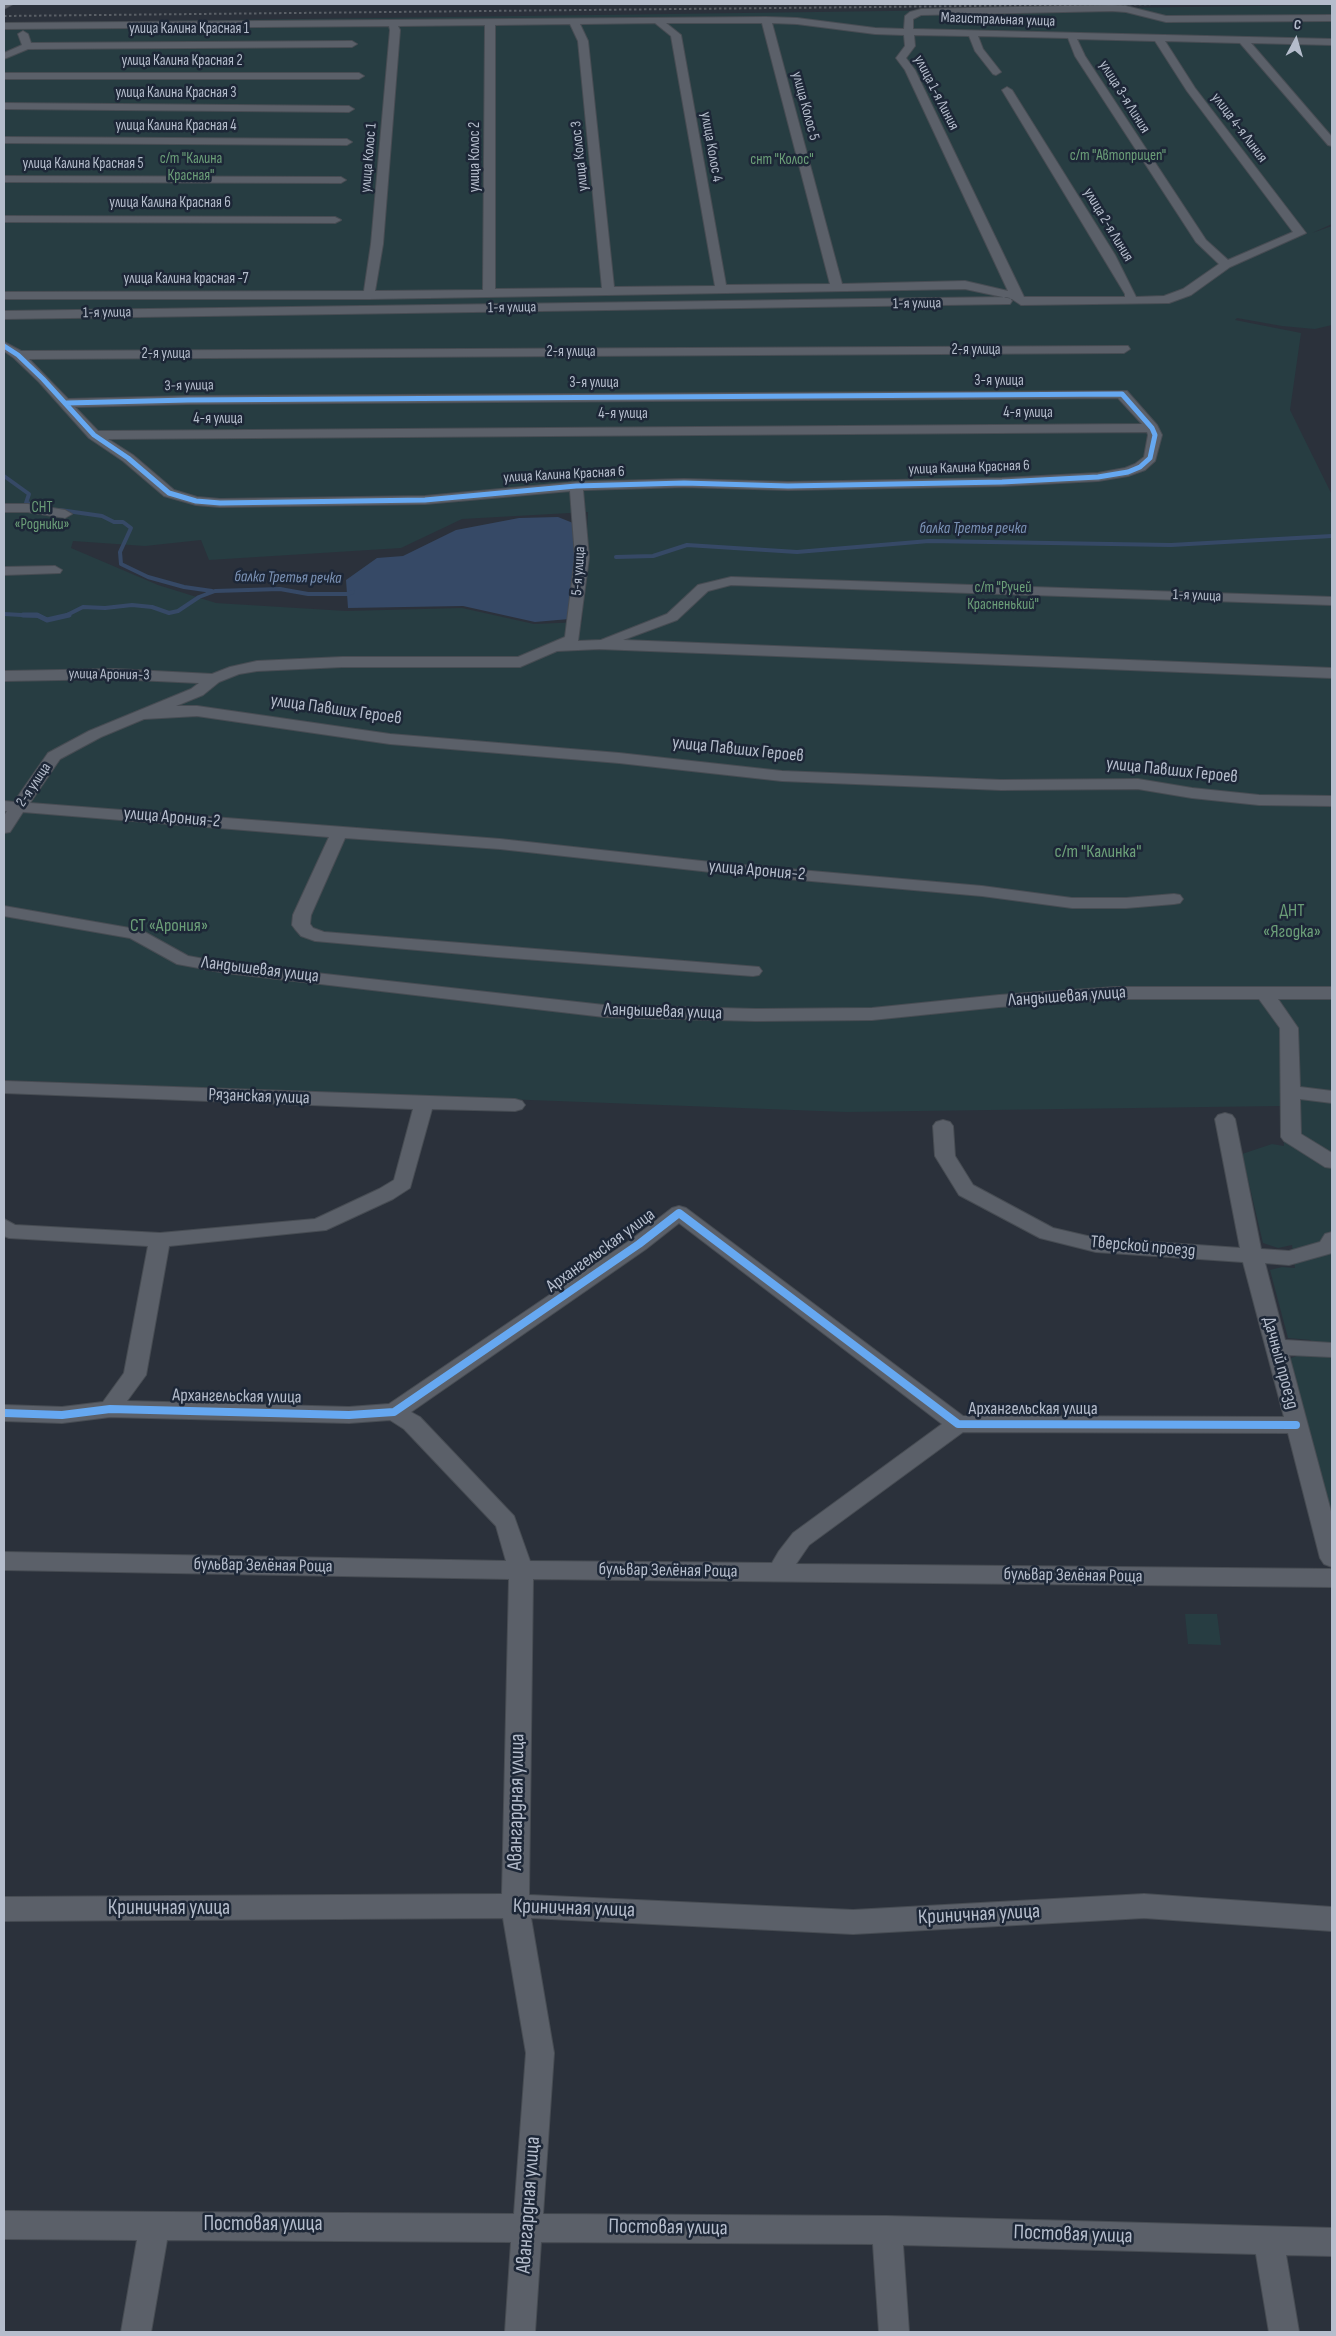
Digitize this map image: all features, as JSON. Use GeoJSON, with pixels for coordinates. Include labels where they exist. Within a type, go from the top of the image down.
{"type":"FeatureCollection","features":[{"type":"Feature","properties":{"kind":"street","name":"улица 1-я Линия"},"geometry":{"type":"LineString","coordinates":[[1019,298],[910,70],[901,58],[910,46],[908,18],[913,14],[921,12],[1119,8],[1166,19],[1332,18]]}},
{"type":"Feature","properties":{"kind":"street","name":"улица Колос 3"},"geometry":{"type":"LineString","coordinates":[[573,20],[583,41],[608,291]]}},
{"type":"Feature","properties":{"kind":"street","name":"улица Колос 4"},"geometry":{"type":"LineString","coordinates":[[656,20],[676,35],[721,289]]}},
{"type":"Feature","properties":{"kind":"street","name":"Магистральная улица"},"geometry":{"type":"LineString","coordinates":[[5,26],[394,24],[436,21],[766,20],[796,21],[875,31],[1332,42]]}},
{"type":"Feature","properties":{"kind":"street","name":"улица Колос 5"},"geometry":{"type":"LineString","coordinates":[[766,20],[837,287]]}},
{"type":"Feature","properties":{"kind":"street","name":"улица Колос 2"},"geometry":{"type":"LineString","coordinates":[[489,293],[490,21]]}},
{"type":"Feature","properties":{"kind":"street","name":"улица Колос 1"},"geometry":{"type":"LineString","coordinates":[[369,295],[376,244],[394,24]]}},
{"type":"Feature","properties":{"kind":"street"},"geometry":{"type":"LineString","coordinates":[[4,56],[27,46],[24,35],[5,26]]}},
{"type":"Feature","properties":{"kind":"street"},"geometry":{"type":"LineString","coordinates":[[973,34],[978,49],[996,72]]}},
{"type":"Feature","properties":{"kind":"street","name":"улица 3-я Линия"},"geometry":{"type":"LineString","coordinates":[[1072,37],[1080,56],[1202,242],[1226,265]]}},
{"type":"Feature","properties":{"kind":"street","name":"улица 4-я Линия"},"geometry":{"type":"LineString","coordinates":[[1159,39],[1191,89],[1300,233]]}},
{"type":"Feature","properties":{"kind":"street"},"geometry":{"type":"LineString","coordinates":[[1243,40],[1332,143]]}},
{"type":"Feature","properties":{"kind":"street","name":"улица Калина Красная 1"},"geometry":{"type":"LineString","coordinates":[[27,46],[352,44]]}},
{"type":"Feature","properties":{"kind":"street","name":"улица Калина Красная 2"},"geometry":{"type":"LineString","coordinates":[[4,76],[359,76]]}},
{"type":"Feature","properties":{"kind":"street","name":"улица 2-я Линия"},"geometry":{"type":"LineString","coordinates":[[1007,90],[1132,294],[1130,300]]}},
{"type":"Feature","properties":{"kind":"street","name":"улица Калина Красная 3"},"geometry":{"type":"LineString","coordinates":[[4,106],[349,109]]}},
{"type":"Feature","properties":{"kind":"street","name":"улица Калина Красная 4"},"geometry":{"type":"LineString","coordinates":[[4,140],[347,142]]}},
{"type":"Feature","properties":{"kind":"street","name":"улица Калина Красная 5"},"geometry":{"type":"LineString","coordinates":[[4,179],[341,180]]}},
{"type":"Feature","properties":{"kind":"street","name":"улица Калина Красная 6"},"geometry":{"type":"LineString","coordinates":[[4,219],[336,220]]}},
{"type":"Feature","properties":{"kind":"street","name":"1-я улица"},"geometry":{"type":"LineString","coordinates":[[4,315],[1019,298],[1166,300],[1175,298],[1226,265],[1300,233]]}},
{"type":"Feature","properties":{"kind":"street","name":"1-я улица"},"geometry":{"type":"LineString","coordinates":[[369,295],[965,285],[1019,298]]}},
{"type":"Feature","properties":{"kind":"street","name":"улица Калина красная -7"},"geometry":{"type":"LineString","coordinates":[[4,296],[369,295]]}},
{"type":"Feature","properties":{"kind":"street","name":"улица Калина Красная 6"},"geometry":{"type":"LineString","coordinates":[[4,346],[18,355],[67,403],[94,435],[128,458],[168,493],[196,501],[254,504],[425,500],[576,486],[684,483],[788,486],[992,482],[1098,477],[1128,472],[1140,467],[1150,458],[1155,435],[1152,428]]}},
{"type":"Feature","properties":{"kind":"street","name":"2-я улица"},"geometry":{"type":"LineString","coordinates":[[18,355],[1124,349]]}},
{"type":"Feature","properties":{"kind":"street","name":"3-я улица"},"geometry":{"type":"LineString","coordinates":[[67,403],[198,400],[1122,394],[1152,428]]}},
{"type":"Feature","properties":{"kind":"street","name":"4-я улица"},"geometry":{"type":"LineString","coordinates":[[94,435],[1152,428]]}},
{"type":"Feature","properties":{"kind":"street","name":"5-я улица"},"geometry":{"type":"LineString","coordinates":[[557,647],[572,639],[582,557],[576,486]]}},
{"type":"Feature","properties":{"kind":"street"},"geometry":{"type":"LineString","coordinates":[[4,508],[28,508],[65,514]]}},
{"type":"Feature","properties":{"kind":"street"},"geometry":{"type":"LineString","coordinates":[[4,571],[55,570]]}},
{"type":"Feature","properties":{"kind":"street","name":"1-я улица"},"geometry":{"type":"LineString","coordinates":[[599,644],[672,617],[704,588],[731,581],[1332,601]]}},
{"type":"Feature","properties":{"kind":"street","name":"1-я улица"},"geometry":{"type":"LineString","coordinates":[[557,647],[599,644],[1332,673]]}},
{"type":"Feature","properties":{"kind":"street","name":"2-я улица"},"geometry":{"type":"LineString","coordinates":[[4,828],[12,806],[54,756],[95,734],[197,692],[214,679],[235,670],[257,666],[342,662],[520,662],[557,647]]}},
{"type":"Feature","properties":{"kind":"street","name":"улица Арония-3"},"geometry":{"type":"LineString","coordinates":[[4,676],[115,674],[214,679]]}},
{"type":"Feature","properties":{"kind":"street","name":"улица Павших Героев"},"geometry":{"type":"LineString","coordinates":[[141,715],[175,711],[197,711],[390,739],[619,758],[782,776],[1001,785],[1138,784],[1192,793],[1259,800],[1332,801]]}},
{"type":"Feature","properties":{"kind":"street","name":"улица Арония-2"},"geometry":{"type":"LineString","coordinates":[[12,806],[339,833],[500,844],[720,868],[982,891],[1072,903],[1126,903],[1174,899]]}},
{"type":"Feature","properties":{"kind":"street"},"geometry":{"type":"LineString","coordinates":[[339,833],[302,915],[301,926],[307,932],[321,936],[507,953],[754,971]]}},
{"type":"Feature","properties":{"kind":"street","name":"Ландышевая улица"},"geometry":{"type":"LineString","coordinates":[[4,911],[135,934],[183,960],[226,968],[404,986],[604,1011],[756,1015],[872,1014],[999,1001],[1116,992],[1332,993]]}},
{"type":"Feature","properties":{"kind":"street"},"geometry":{"type":"LineString","coordinates":[[1264,992],[1289,1028],[1291,1137],[1332,1165]]}},
{"type":"Feature","properties":{"kind":"street","name":"Рязанская улица"},"geometry":{"type":"LineString","coordinates":[[4,1087],[515,1105]]}},
{"type":"Feature","properties":{"kind":"street"},"geometry":{"type":"LineString","coordinates":[[1290,1092],[1332,1097]]}},
{"type":"Feature","properties":{"kind":"street"},"geometry":{"type":"LineString","coordinates":[[4,1226],[9,1231],[160,1240],[318,1225],[386,1194],[403,1183],[424,1103]]}},
{"type":"Feature","properties":{"kind":"street","name":"Дачный проезд"},"geometry":{"type":"LineString","coordinates":[[1225,1119],[1252,1255],[1332,1558]]}},
{"type":"Feature","properties":{"kind":"street","name":"Тверской проезд"},"geometry":{"type":"LineString","coordinates":[[943,1126],[945,1156],[966,1190],[1047,1233],[1096,1245],[1252,1255]]}},
{"type":"Feature","properties":{"kind":"street","name":"Архангельская улица"},"geometry":{"type":"LineString","coordinates":[[4,1414],[62,1415],[110,1409],[349,1415],[394,1412],[444,1380],[639,1244],[679,1213],[958,1424]]}},
{"type":"Feature","properties":{"kind":"street"},"geometry":{"type":"LineString","coordinates":[[1252,1255],[1289,1258],[1328,1247],[1332,1239]]}},
{"type":"Feature","properties":{"kind":"street"},"geometry":{"type":"LineString","coordinates":[[110,1409],[135,1375],[160,1240]]}},
{"type":"Feature","properties":{"kind":"street"},"geometry":{"type":"LineString","coordinates":[[1276,1347],[1332,1350]]}},
{"type":"Feature","properties":{"kind":"street"},"geometry":{"type":"LineString","coordinates":[[394,1412],[412,1423],[506,1522],[521,1570]]}},
{"type":"Feature","properties":{"kind":"street","name":"Архангельская улица"},"geometry":{"type":"LineString","coordinates":[[780,1572],[787,1556],[801,1540],[958,1424],[1296,1425]]}},
{"type":"Feature","properties":{"kind":"street","name":"бульвар Зелёная Роща"},"geometry":{"type":"LineString","coordinates":[[4,1562],[521,1570],[1332,1578]]}},
{"type":"Feature","properties":{"kind":"street","name":"Авангардная улица"},"geometry":{"type":"LineString","coordinates":[[520,2332],[540,2053],[515,1906],[521,1570]]}},
{"type":"Feature","properties":{"kind":"street","name":"Криничная улица"},"geometry":{"type":"LineString","coordinates":[[4,1909],[515,1906],[853,1922],[1144,1906],[1332,1919]]}},
{"type":"Feature","properties":{"kind":"street","name":"Постовая улица"},"geometry":{"type":"LineString","coordinates":[[4,2224],[527,2226],[887,2230],[1332,2242]]}},
{"type":"Feature","properties":{"kind":"street"},"geometry":{"type":"LineString","coordinates":[[136,2332],[155,2225]]}},
{"type":"Feature","properties":{"kind":"street"},"geometry":{"type":"LineString","coordinates":[[887,2230],[894,2332]]}},
{"type":"Feature","properties":{"kind":"street"},"geometry":{"type":"LineString","coordinates":[[1269,2241],[1284,2332]]}},
{"type":"Feature","properties":{"kind":"green space"},"geometry":{"type":"Polygon","coordinates":[[[1332,5],[1332,224],[1312,233],[1332,226],[1332,325],[1315,329],[1282,326],[1237,318],[1235,320],[1301,333],[1290,410],[1332,495],[1332,1548],[1288,1359],[1297,1356],[1314,1356],[1311,1340],[1288,1338],[1270,1270],[1282,1267],[1295,1268],[1292,1245],[1278,1248],[1263,1243],[1242,1154],[1272,1144],[1284,1146],[1281,1106],[846,1112],[4,1080],[4,23],[1332,5]],[[588,512],[462,519],[401,548],[209,560],[201,540],[145,546],[73,541],[71,548],[158,585],[216,603],[346,611],[462,608],[534,624],[582,622],[588,512]]]}},
{"type":"Feature","properties":{"kind":"green space"},"geometry":{"type":"Polygon","coordinates":[[[1185,1614],[1217,1614],[1221,1645],[1188,1644],[1185,1614]]]}},
{"type":"Feature","properties":{"kind":"water"},"geometry":{"type":"Polygon","coordinates":[[[558,517],[573,523],[575,565],[569,619],[535,622],[463,606],[348,608],[346,580],[377,558],[403,556],[456,530],[519,518],[558,517]]]}},
{"type":"Feature","properties":{"kind":"waterway"},"geometry":{"type":"LineString","coordinates":[[4,476],[29,494],[26,503],[49,508]]}},
{"type":"Feature","properties":{"kind":"waterway"},"geometry":{"type":"LineString","coordinates":[[60,510],[102,516],[114,522],[123,522],[131,528],[120,552],[121,564],[148,577],[184,587],[212,591]]}},
{"type":"Feature","properties":{"kind":"waterway","name":"балка Третья речка"},"geometry":{"type":"LineString","coordinates":[[616,557],[653,556],[687,545],[797,552],[929,541],[1171,545],[1332,536]]}},
{"type":"Feature","properties":{"kind":"waterway","name":"балка Третья речка"},"geometry":{"type":"LineString","coordinates":[[65,616],[83,607],[105,608],[132,605],[152,607],[169,613],[178,611],[199,597],[215,591],[280,589],[308,594],[347,594],[353,592]]}},
{"type":"Feature","properties":{"kind":"waterway","name":"балка Третья речка"},"geometry":{"type":"LineString","coordinates":[[4,614],[39,616]]}},
{"type":"Feature","properties":{"kind":"waterway","name":"балка Третья речка"},"geometry":{"type":"LineString","coordinates":[[23,615],[39,616]]}},
{"type":"Feature","properties":{"kind":"waterway","name":"балка Третья речка"},"geometry":{"type":"LineString","coordinates":[[39,616],[47,620],[65,616]]}},
{"type":"Feature","properties":{"kind":"railway"},"geometry":{"type":"LineString","coordinates":[[4,16],[1161,4]]}},
{"type":"Feature","properties":{"kind":"cycle path"},"geometry":{"type":"LineString","coordinates":[[4,346],[18,355],[43,379],[94,435],[128,458],[169,493],[196,501],[220,503],[425,500],[576,486],[684,483],[788,486],[1002,482],[1098,477],[1128,472],[1140,467],[1150,458],[1155,435],[1152,428],[1122,394],[188,400],[67,403]]}},
{"type":"Feature","properties":{"kind":"cycle path"},"geometry":{"type":"LineString","coordinates":[[4,1413],[62,1415],[110,1409],[349,1415],[394,1412],[639,1244],[679,1213],[958,1424],[1296,1425]]}},
{"type":"Feature","properties":{"kind":"park label","name":"с/т \"Автоприцеп\""},"geometry":{"type":"Point","coordinates":[1118,156]}},
{"type":"Feature","properties":{"kind":"park label","name":"снт \"Колос\""},"geometry":{"type":"Point","coordinates":[782,160]}},
{"type":"Feature","properties":{"kind":"park label","name":"с/т \"Калина Красная\""},"geometry":{"type":"Point","coordinates":[191,168]}},
{"type":"Feature","properties":{"kind":"park label","name":"СНТ «Родники»"},"geometry":{"type":"Point","coordinates":[42,516]}},
{"type":"Feature","properties":{"kind":"park label","name":"с/т \"Ручей Красненький\""},"geometry":{"type":"Point","coordinates":[1003,596]}},
{"type":"Feature","properties":{"kind":"park label","name":"с/т \"Калинка\""},"geometry":{"type":"Point","coordinates":[1098,852]}},
{"type":"Feature","properties":{"kind":"park label","name":"ДНТ «Ягодка»"},"geometry":{"type":"Point","coordinates":[1292,921]}},
{"type":"Feature","properties":{"kind":"park label","name":"СТ «Арония»"},"geometry":{"type":"Point","coordinates":[169,926]}}]}
